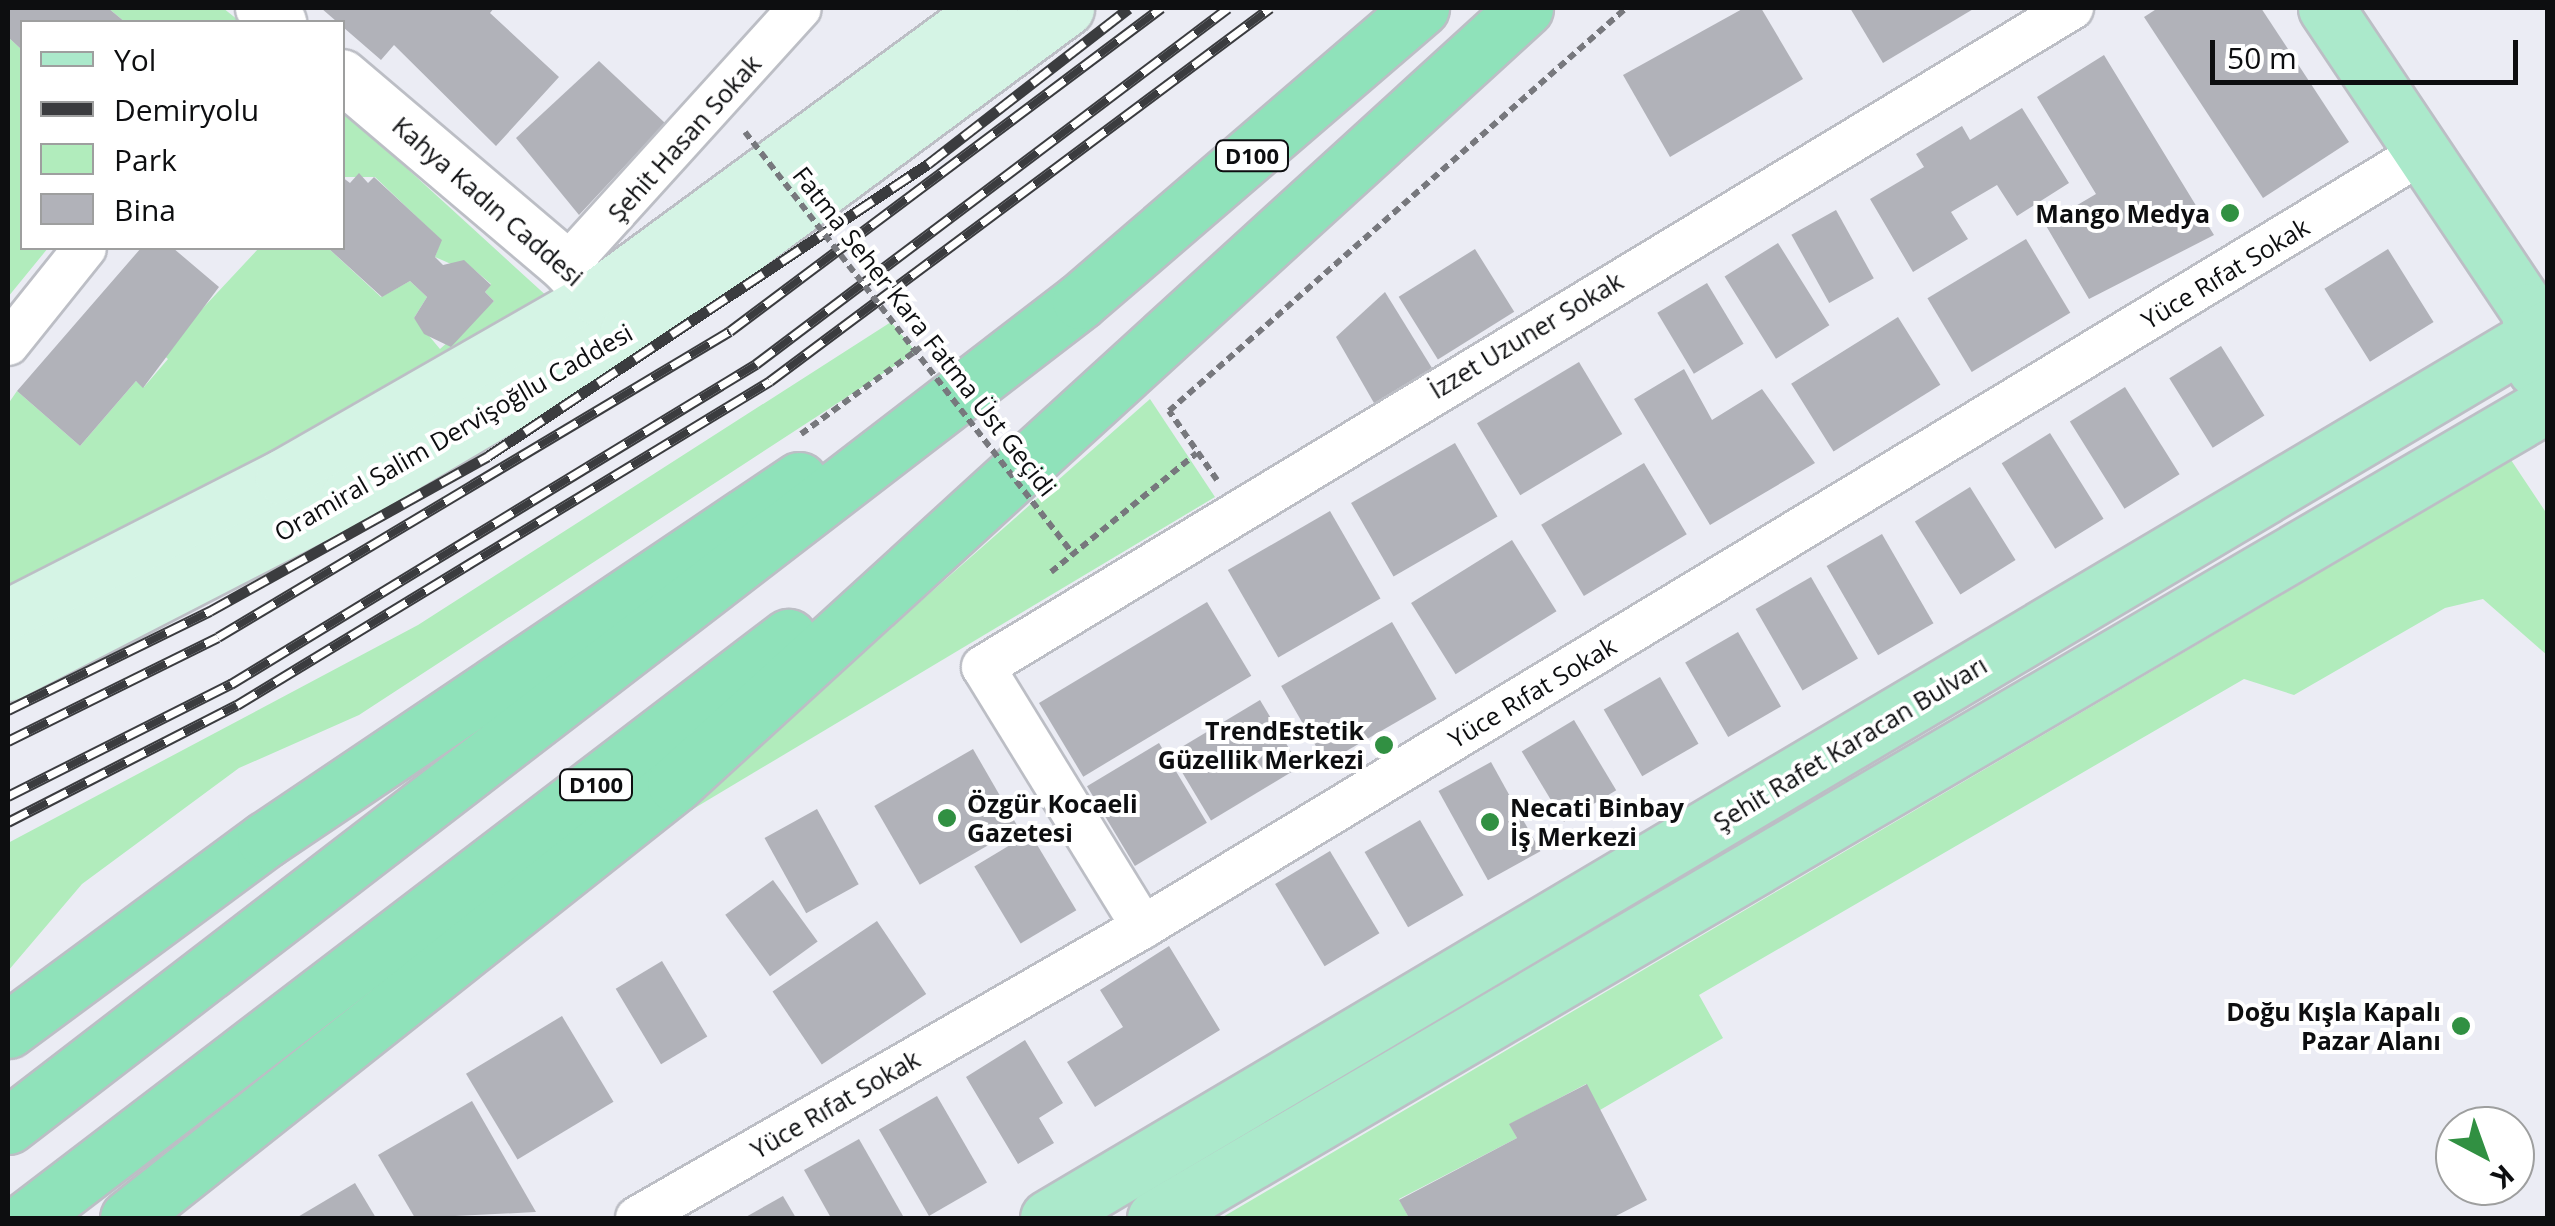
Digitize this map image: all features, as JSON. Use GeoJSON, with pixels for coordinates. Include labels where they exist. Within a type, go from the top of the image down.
{"type":"FeatureCollection","features":[{"type":"Feature","properties":{"kind":"highway","name":"D100"},"geometry":{"type":"LineString","coordinates":[[8,1126],[1080,301],[1422,8]]}},
{"type":"Feature","properties":{"kind":"highway","name":"D100"},"geometry":{"type":"LineString","coordinates":[[41,1208],[1133,367],[1525,8]]}},
{"type":"Feature","properties":{"kind":"highway"},"geometry":{"type":"LineString","coordinates":[[1411,115],[1546,8]]}},
{"type":"Feature","properties":{"kind":"highway"},"geometry":{"type":"LineString","coordinates":[[8,1030],[583,622],[1080,301]]}},
{"type":"Feature","properties":{"kind":"highway"},"geometry":{"type":"LineString","coordinates":[[128,1218],[675,784],[1133,367]]}},
{"type":"Feature","properties":{"kind":"main road","name":"Oramiral Salim Dervişoğllu Caddesi"},"geometry":{"type":"LineString","coordinates":[[8,673],[349,497],[597,299],[990,8]]}},
{"type":"Feature","properties":{"kind":"main road","name":"Oramiral Salim Dervişoğllu Caddesi"},"geometry":{"type":"LineString","coordinates":[[8,617],[283,477],[597,299],[1066,8]]}},
{"type":"Feature","properties":{"kind":"main road"},"geometry":{"type":"LineString","coordinates":[[1155,1218],[2542,420],[2543,330],[2420,154],[2326,8]]}},
{"type":"Feature","properties":{"kind":"main road","name":"Şehit Rafet Karacan Bulvarı"},"geometry":{"type":"LineString","coordinates":[[1048,1218],[2543,330]]}},
{"type":"Feature","properties":{"kind":"street","name":"Şehit Hasan Sokak"},"geometry":{"type":"LineString","coordinates":[[597,299],[800,8]]}},
{"type":"Feature","properties":{"kind":"street","name":"İzzet Uzuner Sokak"},"geometry":{"type":"LineString","coordinates":[[1144,927],[982,667],[1237,508],[2072,8]]}},
{"type":"Feature","properties":{"kind":"street","name":"Kahya Kadın Caddesi"},"geometry":{"type":"LineString","coordinates":[[345,79],[597,299]]}},
{"type":"Feature","properties":{"kind":"street","name":"Yüce Rıfat Sokak"},"geometry":{"type":"LineString","coordinates":[[637,1218],[1144,927],[2420,154]]}},
{"type":"Feature","properties":{"kind":"street"},"geometry":{"type":"LineString","coordinates":[[8,344],[83,250]]}},
{"type":"Feature","properties":{"kind":"path"},"geometry":{"type":"LineString","coordinates":[[1237,508],[1169,412],[1626,8]]}},
{"type":"Feature","properties":{"kind":"path","name":"Fatma Seher Kara Fatma Üst Geçidi"},"geometry":{"type":"LineString","coordinates":[[744,132],[1073,554]]}},
{"type":"Feature","properties":{"kind":"path"},"geometry":{"type":"LineString","coordinates":[[810,428],[928,342]]}},
{"type":"Feature","properties":{"kind":"path"},"geometry":{"type":"LineString","coordinates":[[1051,572],[1197,453]]}},
{"type":"Feature","properties":{"kind":"green space"},"geometry":{"type":"Polygon","coordinates":[[[108,8],[223,8],[238,20],[123,20],[108,8]]]}},
{"type":"Feature","properties":{"kind":"green space"},"geometry":{"type":"Polygon","coordinates":[[[8,37],[20,48],[20,250],[46,250],[8,297],[8,37]]]}},
{"type":"Feature","properties":{"kind":"green space"},"geometry":{"type":"Polygon","coordinates":[[[345,112],[550,299],[384,395],[8,586],[8,404],[17,391],[80,446],[136,381],[144,387],[168,359],[161,353],[257,250],[330,250],[381,297],[410,281],[427,297],[414,318],[440,349],[494,301],[485,292],[491,284],[464,261],[458,267],[435,257],[441,240],[375,177],[345,177],[345,112]]]}},
{"type":"Feature","properties":{"kind":"green space"},"geometry":{"type":"Polygon","coordinates":[[[891,322],[916,352],[359,715],[239,768],[82,884],[8,971],[8,843],[418,625],[891,322]]]}},
{"type":"Feature","properties":{"kind":"green space"},"geometry":{"type":"Polygon","coordinates":[[[1150,399],[1215,497],[668,824],[1150,399]]]}},
{"type":"Feature","properties":{"kind":"green space"},"geometry":{"type":"Polygon","coordinates":[[[2511,460],[2547,514],[2547,655],[2483,599],[2445,608],[2294,695],[2244,679],[1699,995],[1723,1038],[1600,1110],[1586,1084],[1510,1124],[1517,1138],[1399,1199],[1409,1218],[1221,1218],[2511,460]]]}},
{"type":"Feature","properties":{"kind":"building"},"geometry":{"type":"Polygon","coordinates":[[[8,8],[108,8],[123,20],[20,20],[20,48],[8,37],[8,8]]]}},
{"type":"Feature","properties":{"kind":"building"},"geometry":{"type":"Polygon","coordinates":[[[321,8],[494,8],[490,13],[559,77],[496,146],[394,45],[381,60],[345,29],[345,20],[335,20],[321,8]]]}},
{"type":"Feature","properties":{"kind":"building"},"geometry":{"type":"Polygon","coordinates":[[[1744,8],[1761,8],[1803,79],[1670,157],[1623,75],[1744,8]]]}},
{"type":"Feature","properties":{"kind":"building"},"geometry":{"type":"Polygon","coordinates":[[[1850,8],[1975,8],[1883,63],[1850,8]]]}},
{"type":"Feature","properties":{"kind":"building"},"geometry":{"type":"Polygon","coordinates":[[[2158,8],[2261,8],[2349,142],[2263,198],[2144,17],[2158,8]]]}},
{"type":"Feature","properties":{"kind":"building"},"geometry":{"type":"Polygon","coordinates":[[[2104,55],[2214,235],[2089,299],[2045,224],[2096,194],[2037,97],[2104,55]]]}},
{"type":"Feature","properties":{"kind":"building"},"geometry":{"type":"Polygon","coordinates":[[[599,61],[665,123],[579,215],[516,138],[599,61]]]}},
{"type":"Feature","properties":{"kind":"building"},"geometry":{"type":"Polygon","coordinates":[[[2022,108],[2069,183],[2017,216],[1997,185],[1951,212],[1968,239],[1913,272],[1870,199],[1924,167],[1916,154],[1962,126],[1970,140],[2022,108]]]}},
{"type":"Feature","properties":{"kind":"building"},"geometry":{"type":"Polygon","coordinates":[[[359,173],[368,183],[374,177],[442,240],[435,257],[443,265],[464,260],[491,285],[485,292],[494,301],[451,347],[424,334],[414,318],[427,297],[410,281],[382,297],[330,250],[345,250],[345,179],[350,183],[359,173]]]}},
{"type":"Feature","properties":{"kind":"building"},"geometry":{"type":"Polygon","coordinates":[[[1836,210],[1874,278],[1829,303],[1791,235],[1836,210]]]}},
{"type":"Feature","properties":{"kind":"building"},"geometry":{"type":"Polygon","coordinates":[[[2026,239],[2070,313],[1972,372],[1927,298],[2026,239]]]}},
{"type":"Feature","properties":{"kind":"building"},"geometry":{"type":"Polygon","coordinates":[[[1778,243],[1829,325],[1776,359],[1725,276],[1778,243]]]}},
{"type":"Feature","properties":{"kind":"building"},"geometry":{"type":"Polygon","coordinates":[[[1475,249],[1514,312],[1438,359],[1399,297],[1475,249]]]}},
{"type":"Feature","properties":{"kind":"building"},"geometry":{"type":"Polygon","coordinates":[[[2388,249],[2434,322],[2370,362],[2324,289],[2388,249]]]}},
{"type":"Feature","properties":{"kind":"building"},"geometry":{"type":"Polygon","coordinates":[[[139,250],[175,250],[219,287],[143,388],[136,381],[80,446],[17,391],[139,250]]]}},
{"type":"Feature","properties":{"kind":"building"},"geometry":{"type":"Polygon","coordinates":[[[1707,283],[1744,344],[1694,374],[1657,313],[1707,283]]]}},
{"type":"Feature","properties":{"kind":"building"},"geometry":{"type":"Polygon","coordinates":[[[1385,292],[1432,368],[1374,403],[1336,337],[1385,292]]]}},
{"type":"Feature","properties":{"kind":"building"},"geometry":{"type":"Polygon","coordinates":[[[1898,317],[1940,385],[1834,452],[1791,384],[1898,317]]]}},
{"type":"Feature","properties":{"kind":"building"},"geometry":{"type":"Polygon","coordinates":[[[2221,346],[2264,416],[2213,448],[2169,378],[2221,346]]]}},
{"type":"Feature","properties":{"kind":"building"},"geometry":{"type":"Polygon","coordinates":[[[1579,362],[1622,434],[1520,495],[1477,423],[1579,362]]]}},
{"type":"Feature","properties":{"kind":"building"},"geometry":{"type":"Polygon","coordinates":[[[1684,369],[1712,420],[1762,389],[1815,463],[1710,525],[1634,399],[1684,369]]]}},
{"type":"Feature","properties":{"kind":"building"},"geometry":{"type":"Polygon","coordinates":[[[2125,387],[2180,474],[2124,509],[2070,421],[2125,387]]]}},
{"type":"Feature","properties":{"kind":"building"},"geometry":{"type":"Polygon","coordinates":[[[2050,433],[2104,519],[2055,549],[2002,463],[2050,433]]]}},
{"type":"Feature","properties":{"kind":"building"},"geometry":{"type":"Polygon","coordinates":[[[1455,443],[1498,517],[1394,577],[1351,503],[1455,443]]]}},
{"type":"Feature","properties":{"kind":"building"},"geometry":{"type":"Polygon","coordinates":[[[1644,463],[1687,534],[1584,596],[1541,525],[1644,463]]]}},
{"type":"Feature","properties":{"kind":"building"},"geometry":{"type":"Polygon","coordinates":[[[1970,487],[2016,560],[1960,594],[1915,521],[1970,487]]]}},
{"type":"Feature","properties":{"kind":"building"},"geometry":{"type":"Polygon","coordinates":[[[1330,511],[1380,598],[1278,657],[1228,570],[1330,511]]]}},
{"type":"Feature","properties":{"kind":"building"},"geometry":{"type":"Polygon","coordinates":[[[1882,534],[1934,623],[1878,655],[1827,566],[1882,534]]]}},
{"type":"Feature","properties":{"kind":"building"},"geometry":{"type":"Polygon","coordinates":[[[1512,540],[1557,611],[1456,674],[1411,603],[1512,540]]]}},
{"type":"Feature","properties":{"kind":"building"},"geometry":{"type":"Polygon","coordinates":[[[1811,577],[1858,658],[1803,690],[1756,609],[1811,577]]]}},
{"type":"Feature","properties":{"kind":"building"},"geometry":{"type":"Polygon","coordinates":[[[1207,602],[1251,676],[1083,777],[1039,703],[1207,602]]]}},
{"type":"Feature","properties":{"kind":"building"},"geometry":{"type":"Polygon","coordinates":[[[1392,622],[1436,699],[1326,763],[1281,686],[1392,622]]]}},
{"type":"Feature","properties":{"kind":"building"},"geometry":{"type":"Polygon","coordinates":[[[1738,632],[1781,706],[1728,737],[1685,662],[1738,632]]]}},
{"type":"Feature","properties":{"kind":"building"},"geometry":{"type":"Polygon","coordinates":[[[1660,677],[1698,744],[1642,776],[1604,710],[1660,677]]]}},
{"type":"Feature","properties":{"kind":"building"},"geometry":{"type":"Polygon","coordinates":[[[1260,700],[1300,767],[1211,820],[1171,754],[1260,700]]]}},
{"type":"Feature","properties":{"kind":"building"},"geometry":{"type":"Polygon","coordinates":[[[1574,720],[1616,790],[1564,822],[1522,751],[1574,720]]]}},
{"type":"Feature","properties":{"kind":"building"},"geometry":{"type":"Polygon","coordinates":[[[1159,743],[1207,823],[1135,866],[1087,786],[1159,743]]]}},
{"type":"Feature","properties":{"kind":"building","name":"Özgür Kocaeli Gazetesi"},"geometry":{"type":"Polygon","coordinates":[[[973,749],[1018,828],[920,885],[874,806],[973,749]]]}},
{"type":"Feature","properties":{"kind":"building","name":"Necati Binbay İş Merkezi"},"geometry":{"type":"Polygon","coordinates":[[[1491,762],[1540,851],[1488,880],[1439,791],[1491,762]]]}},
{"type":"Feature","properties":{"kind":"building"},"geometry":{"type":"Polygon","coordinates":[[[817,809],[859,884],[806,913],[765,838],[817,809]]]}},
{"type":"Feature","properties":{"kind":"building"},"geometry":{"type":"Polygon","coordinates":[[[1420,820],[1464,895],[1408,927],[1365,852],[1420,820]]]}},
{"type":"Feature","properties":{"kind":"building"},"geometry":{"type":"Polygon","coordinates":[[[1030,833],[1076,910],[1021,944],[974,866],[1030,833]]]}},
{"type":"Feature","properties":{"kind":"building"},"geometry":{"type":"Polygon","coordinates":[[[1330,851],[1379,933],[1325,966],[1275,884],[1330,851]]]}},
{"type":"Feature","properties":{"kind":"building"},"geometry":{"type":"Polygon","coordinates":[[[773,880],[818,941],[770,976],[725,915],[773,880]]]}},
{"type":"Feature","properties":{"kind":"building"},"geometry":{"type":"Polygon","coordinates":[[[877,921],[926,994],[822,1064],[773,991],[877,921]]]}},
{"type":"Feature","properties":{"kind":"building"},"geometry":{"type":"Polygon","coordinates":[[[1169,946],[1220,1030],[1095,1107],[1067,1062],[1123,1027],[1100,990],[1169,946]]]}},
{"type":"Feature","properties":{"kind":"building"},"geometry":{"type":"Polygon","coordinates":[[[662,961],[707,1036],[661,1064],[616,989],[662,961]]]}},
{"type":"Feature","properties":{"kind":"building"},"geometry":{"type":"Polygon","coordinates":[[[562,1016],[614,1102],[518,1159],[466,1074],[562,1016]]]}},
{"type":"Feature","properties":{"kind":"building"},"geometry":{"type":"Polygon","coordinates":[[[1025,1040],[1063,1103],[1039,1118],[1054,1143],[1018,1164],[966,1077],[1025,1040]]]}},
{"type":"Feature","properties":{"kind":"building"},"geometry":{"type":"Polygon","coordinates":[[[1587,1084],[1647,1200],[1612,1218],[1409,1218],[1399,1200],[1517,1138],[1509,1124],[1587,1084]]]}},
{"type":"Feature","properties":{"kind":"building"},"geometry":{"type":"Polygon","coordinates":[[[937,1096],[987,1183],[929,1216],[879,1130],[937,1096]]]}},
{"type":"Feature","properties":{"kind":"building"},"geometry":{"type":"Polygon","coordinates":[[[472,1101],[536,1212],[415,1218],[378,1155],[472,1101]]]}},
{"type":"Feature","properties":{"kind":"building"},"geometry":{"type":"Polygon","coordinates":[[[859,1139],[903,1216],[831,1218],[804,1170],[859,1139]]]}},
{"type":"Feature","properties":{"kind":"building"},"geometry":{"type":"Polygon","coordinates":[[[355,1183],[376,1218],[296,1218],[355,1183]]]}},
{"type":"Feature","properties":{"kind":"building"},"geometry":{"type":"Polygon","coordinates":[[[783,1196],[796,1218],[744,1218],[783,1196]]]}},
{"type":"Feature","properties":{"kind":"railway"},"geometry":{"type":"LineString","coordinates":[[8,710],[210,611],[488,456],[928,164],[1129,8]]}},
{"type":"Feature","properties":{"kind":"railway"},"geometry":{"type":"LineString","coordinates":[[8,741],[218,637],[730,331],[1161,8]]}},
{"type":"Feature","properties":{"kind":"railway"},"geometry":{"type":"LineString","coordinates":[[8,796],[231,684],[756,364],[1228,8]]}},
{"type":"Feature","properties":{"kind":"railway"},"geometry":{"type":"LineString","coordinates":[[8,822],[237,705],[770,381],[1270,8]]}},
{"type":"Feature","properties":{"kind":"place","name":"Mango Medya"},"geometry":{"type":"Point","coordinates":[2230,213]}},
{"type":"Feature","properties":{"kind":"place","name":"TrendEstetik Güzellik Merkezi"},"geometry":{"type":"Point","coordinates":[1384,745]}},
{"type":"Feature","properties":{"kind":"place","name":"Özgür Kocaeli Gazetesi"},"geometry":{"type":"Point","coordinates":[947,818]}},
{"type":"Feature","properties":{"kind":"place","name":"Necati Binbay İş Merkezi"},"geometry":{"type":"Point","coordinates":[1490,822]}},
{"type":"Feature","properties":{"kind":"place","name":"Doğu Kışla Kapalı Pazar Alanı"},"geometry":{"type":"Point","coordinates":[2461,1026]}}]}
